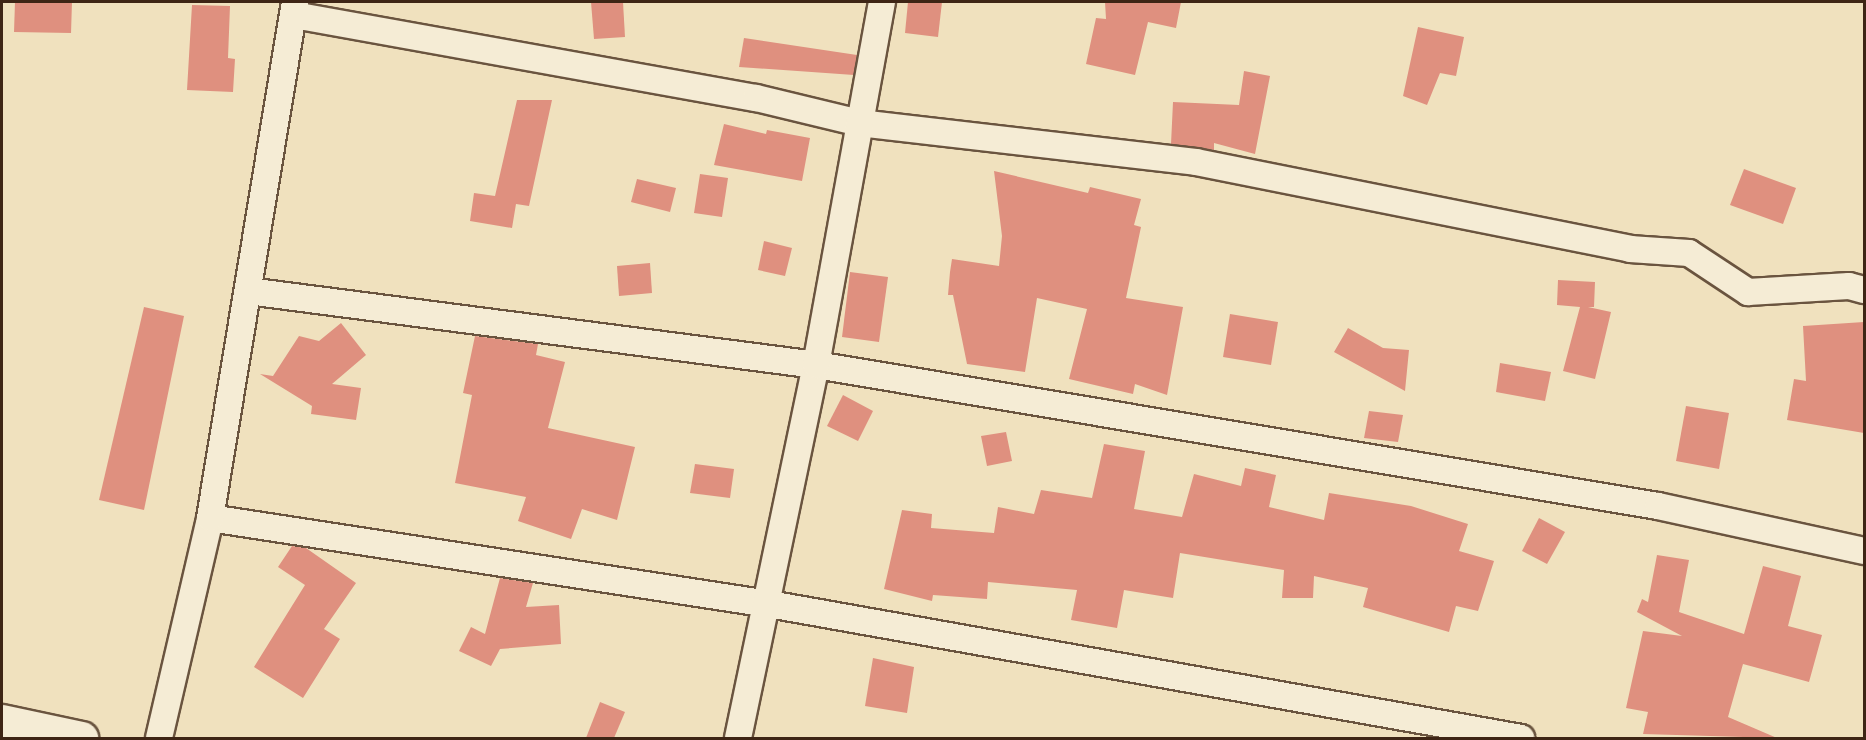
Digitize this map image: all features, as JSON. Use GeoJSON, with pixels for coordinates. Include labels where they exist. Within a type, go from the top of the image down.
{"type":"FeatureCollection","features":[{"type":"Feature","properties":{"kind":"street"},"geometry":{"type":"LineString","coordinates":[[738,738],[768,604],[816,364],[882,2]]}},
{"type":"Feature","properties":{"kind":"street"},"geometry":{"type":"LineString","coordinates":[[159,738],[210,518],[295,8],[756,98],[859,123],[1196,162],[1630,249],[1689,253],[1748,292],[1864,290]]}},
{"type":"Feature","properties":{"kind":"street"},"geometry":{"type":"LineString","coordinates":[[248,291],[816,364],[1658,506],[1864,551]]}},
{"type":"Feature","properties":{"kind":"street"},"geometry":{"type":"LineString","coordinates":[[210,518],[768,604],[1521,738]]}},
{"type":"Feature","properties":{"kind":"street"},"geometry":{"type":"LineString","coordinates":[[2,721],[82,738]]}},
{"type":"Feature","properties":{"kind":"building"},"geometry":{"type":"Polygon","coordinates":[[[15,2],[72,2],[71,33],[14,32],[15,2]]]}},
{"type":"Feature","properties":{"kind":"building"},"geometry":{"type":"Polygon","coordinates":[[[591,2],[623,2],[625,37],[594,39],[591,2]]]}},
{"type":"Feature","properties":{"kind":"building"},"geometry":{"type":"Polygon","coordinates":[[[908,2],[942,2],[938,37],[905,33],[908,2]]]}},
{"type":"Feature","properties":{"kind":"building"},"geometry":{"type":"Polygon","coordinates":[[[1105,2],[1181,2],[1176,28],[1148,22],[1135,75],[1086,64],[1096,18],[1106,19],[1105,2]]]}},
{"type":"Feature","properties":{"kind":"building"},"geometry":{"type":"Polygon","coordinates":[[[192,5],[230,6],[228,58],[235,59],[233,92],[187,90],[192,5]]]}},
{"type":"Feature","properties":{"kind":"building"},"geometry":{"type":"Polygon","coordinates":[[[1418,27],[1464,37],[1456,76],[1440,73],[1427,105],[1403,96],[1418,27]]]}},
{"type":"Feature","properties":{"kind":"building"},"geometry":{"type":"Polygon","coordinates":[[[744,38],[857,55],[854,75],[739,67],[744,38]]]}},
{"type":"Feature","properties":{"kind":"building"},"geometry":{"type":"Polygon","coordinates":[[[1244,71],[1270,76],[1255,154],[1214,143],[1214,150],[1171,144],[1173,102],[1239,105],[1244,71]]]}},
{"type":"Feature","properties":{"kind":"building"},"geometry":{"type":"Polygon","coordinates":[[[517,100],[552,100],[529,206],[516,204],[512,228],[470,221],[474,193],[495,196],[517,100]]]}},
{"type":"Feature","properties":{"kind":"building"},"geometry":{"type":"Polygon","coordinates":[[[724,124],[766,134],[767,130],[810,138],[802,181],[714,165],[724,124]]]}},
{"type":"Feature","properties":{"kind":"building"},"geometry":{"type":"Polygon","coordinates":[[[1744,169],[1796,188],[1783,224],[1730,205],[1744,169]]]}},
{"type":"Feature","properties":{"kind":"building"},"geometry":{"type":"Polygon","coordinates":[[[994,171],[1088,193],[1090,187],[1141,199],[1134,225],[1141,227],[1126,298],[1183,307],[1167,395],[1135,384],[1133,394],[1069,379],[1087,309],[1037,298],[1025,372],[967,364],[953,295],[948,295],[950,272],[952,259],[999,266],[1002,236],[994,171]]]}},
{"type":"Feature","properties":{"kind":"building"},"geometry":{"type":"Polygon","coordinates":[[[700,174],[728,178],[722,217],[694,213],[700,174]]]}},
{"type":"Feature","properties":{"kind":"building"},"geometry":{"type":"Polygon","coordinates":[[[637,179],[676,188],[670,212],[631,202],[637,179]]]}},
{"type":"Feature","properties":{"kind":"building"},"geometry":{"type":"Polygon","coordinates":[[[764,241],[792,248],[785,276],[758,270],[764,241]]]}},
{"type":"Feature","properties":{"kind":"building"},"geometry":{"type":"Polygon","coordinates":[[[650,263],[652,293],[619,296],[617,266],[650,263]]]}},
{"type":"Feature","properties":{"kind":"building"},"geometry":{"type":"Polygon","coordinates":[[[850,272],[888,277],[879,342],[842,337],[850,272]]]}},
{"type":"Feature","properties":{"kind":"building"},"geometry":{"type":"Polygon","coordinates":[[[1558,280],[1595,282],[1594,307],[1588,307],[1611,312],[1595,379],[1563,371],[1580,307],[1557,305],[1558,280]]]}},
{"type":"Feature","properties":{"kind":"building"},"geometry":{"type":"Polygon","coordinates":[[[144,307],[184,316],[144,510],[99,500],[144,307]]]}},
{"type":"Feature","properties":{"kind":"building"},"geometry":{"type":"Polygon","coordinates":[[[1230,314],[1278,322],[1271,365],[1223,357],[1230,314]]]}},
{"type":"Feature","properties":{"kind":"building"},"geometry":{"type":"Polygon","coordinates":[[[1864,322],[1864,433],[1787,420],[1794,379],[1806,381],[1803,326],[1864,322]]]}},
{"type":"Feature","properties":{"kind":"building"},"geometry":{"type":"Polygon","coordinates":[[[341,323],[366,355],[332,384],[361,388],[356,420],[311,414],[312,406],[260,374],[273,376],[299,336],[319,341],[341,323]]]}},
{"type":"Feature","properties":{"kind":"building"},"geometry":{"type":"Polygon","coordinates":[[[1348,328],[1383,348],[1409,350],[1405,391],[1334,352],[1348,328]]]}},
{"type":"Feature","properties":{"kind":"building"},"geometry":{"type":"Polygon","coordinates":[[[475,336],[538,344],[536,355],[565,362],[548,428],[635,447],[617,520],[582,509],[571,539],[518,521],[526,497],[455,483],[472,395],[463,393],[475,336]]]}},
{"type":"Feature","properties":{"kind":"building"},"geometry":{"type":"Polygon","coordinates":[[[1500,363],[1551,372],[1545,401],[1496,392],[1500,363]]]}},
{"type":"Feature","properties":{"kind":"building"},"geometry":{"type":"Polygon","coordinates":[[[843,395],[873,411],[858,441],[827,426],[843,395]]]}},
{"type":"Feature","properties":{"kind":"building"},"geometry":{"type":"Polygon","coordinates":[[[1686,406],[1729,413],[1719,469],[1676,461],[1686,406]]]}},
{"type":"Feature","properties":{"kind":"building"},"geometry":{"type":"Polygon","coordinates":[[[1369,411],[1403,415],[1398,442],[1364,438],[1369,411]]]}},
{"type":"Feature","properties":{"kind":"building"},"geometry":{"type":"Polygon","coordinates":[[[1006,432],[1012,461],[987,466],[981,436],[1006,432]]]}},
{"type":"Feature","properties":{"kind":"building"},"geometry":{"type":"Polygon","coordinates":[[[1104,444],[1145,451],[1134,509],[1182,517],[1194,474],[1241,486],[1245,468],[1276,475],[1269,507],[1324,520],[1329,493],[1411,506],[1468,524],[1459,551],[1494,561],[1478,611],[1456,606],[1449,632],[1363,607],[1368,588],[1314,576],[1313,598],[1282,598],[1284,570],[1180,553],[1173,598],[1124,590],[1117,628],[1071,620],[1077,590],[988,582],[987,599],[933,595],[932,601],[884,589],[902,510],[932,514],[931,528],[994,533],[998,507],[1034,514],[1041,490],[1092,498],[1104,444]]]}},
{"type":"Feature","properties":{"kind":"building"},"geometry":{"type":"Polygon","coordinates":[[[695,464],[734,469],[730,498],[690,493],[695,464]]]}},
{"type":"Feature","properties":{"kind":"building"},"geometry":{"type":"Polygon","coordinates":[[[1539,518],[1565,532],[1547,564],[1522,551],[1539,518]]]}},
{"type":"Feature","properties":{"kind":"building"},"geometry":{"type":"Polygon","coordinates":[[[292,546],[306,548],[356,583],[324,629],[340,639],[303,698],[254,667],[305,585],[278,567],[292,546]]]}},
{"type":"Feature","properties":{"kind":"building"},"geometry":{"type":"Polygon","coordinates":[[[1657,555],[1689,560],[1679,612],[1744,634],[1763,566],[1801,576],[1788,626],[1822,635],[1809,682],[1743,664],[1728,717],[1777,738],[1643,734],[1648,712],[1626,708],[1643,631],[1682,636],[1637,612],[1642,599],[1648,602],[1657,555]]]}},
{"type":"Feature","properties":{"kind":"building"},"geometry":{"type":"Polygon","coordinates":[[[500,578],[533,583],[526,607],[559,605],[561,644],[500,649],[491,666],[459,651],[471,627],[485,634],[500,578]]]}},
{"type":"Feature","properties":{"kind":"building"},"geometry":{"type":"Polygon","coordinates":[[[873,658],[914,667],[907,713],[865,706],[873,658]]]}},
{"type":"Feature","properties":{"kind":"building"},"geometry":{"type":"Polygon","coordinates":[[[600,702],[625,712],[614,738],[586,738],[600,702]]]}}]}
